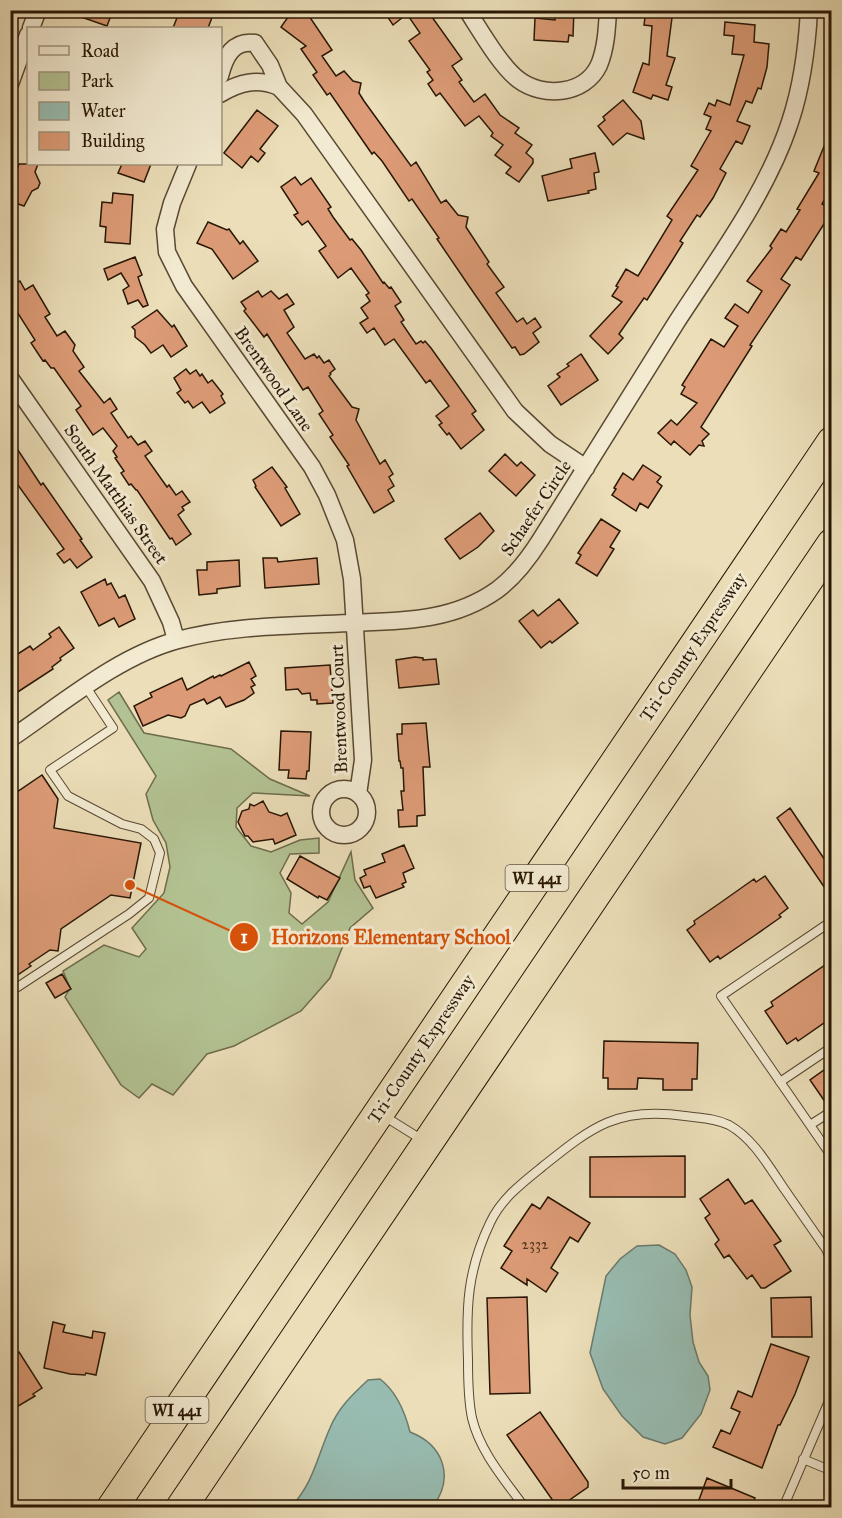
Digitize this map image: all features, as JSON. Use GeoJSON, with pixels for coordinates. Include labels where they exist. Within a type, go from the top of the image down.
{"type":"FeatureCollection","features":[{"type":"Feature","properties":{"kind":"highway","name":"Tri-County Expressway"},"geometry":{"type":"LineString","coordinates":[[112,1508],[831,442]]}},
{"type":"Feature","properties":{"kind":"highway","name":"WI 441"},"geometry":{"type":"LineString","coordinates":[[182,1508],[831,544]]}},
{"type":"Feature","properties":{"kind":"street"},"geometry":{"type":"LineString","coordinates":[[31,27],[38,10]]}},
{"type":"Feature","properties":{"kind":"street"},"geometry":{"type":"LineString","coordinates":[[467,10],[518,80],[538,90],[552,92],[563,92],[574,87],[586,80],[598,68],[603,53],[608,10]]}},
{"type":"Feature","properties":{"kind":"street","name":"Schaefer Circle"},"geometry":{"type":"LineString","coordinates":[[10,739],[86,687],[141,655],[176,640],[240,628],[394,622],[432,618],[467,607],[497,590],[510,579],[532,553],[726,246],[768,175],[790,124],[797,100],[805,57],[809,10]]}},
{"type":"Feature","properties":{"kind":"street"},"geometry":{"type":"LineString","coordinates":[[10,84],[27,38]]}},
{"type":"Feature","properties":{"kind":"street"},"geometry":{"type":"LineString","coordinates":[[222,72],[232,49],[244,42],[255,44],[270,65],[279,87]]}},
{"type":"Feature","properties":{"kind":"street"},"geometry":{"type":"LineString","coordinates":[[222,93],[246,82],[269,83],[279,87],[294,101],[514,411],[550,444],[586,468]]}},
{"type":"Feature","properties":{"kind":"street","name":"Brentwood Lane"},"geometry":{"type":"LineString","coordinates":[[188,165],[172,203],[165,229],[167,252],[184,285],[312,467],[327,495],[345,540],[352,579],[355,623]]}},
{"type":"Feature","properties":{"kind":"street","name":"South Matthias Street"},"geometry":{"type":"LineString","coordinates":[[10,378],[152,581],[171,622],[176,640]]}},
{"type":"Feature","properties":{"kind":"street","name":"Brentwood Court"},"geometry":{"type":"LineString","coordinates":[[355,623],[363,760],[358,794]]}},
{"type":"Feature","properties":{"kind":"lane"},"geometry":{"type":"LineString","coordinates":[[10,992],[129,914],[149,898],[160,853],[154,839],[141,829],[122,824],[68,796],[50,770],[113,728],[86,687]]}},
{"type":"Feature","properties":{"kind":"lane"},"geometry":{"type":"LineString","coordinates":[[831,927],[826,925],[721,996],[831,1157]]}},
{"type":"Feature","properties":{"kind":"lane"},"geometry":{"type":"LineString","coordinates":[[780,1082],[831,1047]]}},
{"type":"Feature","properties":{"kind":"lane"},"geometry":{"type":"LineString","coordinates":[[810,1125],[831,1111]]}},
{"type":"Feature","properties":{"kind":"lane"},"geometry":{"type":"LineString","coordinates":[[379,1112],[427,1143]]}},
{"type":"Feature","properties":{"kind":"lane"},"geometry":{"type":"LineString","coordinates":[[525,1508],[480,1441],[469,1401],[467,1317],[472,1270],[490,1222],[512,1191],[584,1134],[604,1123],[649,1112],[712,1119],[728,1125],[758,1151],[826,1249],[831,1262]]}},
{"type":"Feature","properties":{"kind":"lane"},"geometry":{"type":"LineString","coordinates":[[783,1508],[831,1394]]}},
{"type":"Feature","properties":{"kind":"lane"},"geometry":{"type":"LineString","coordinates":[[803,1459],[831,1471]]}},
{"type":"Feature","properties":{"kind":"green space"},"geometry":{"type":"Polygon","coordinates":[[[119,692],[144,733],[231,749],[270,779],[310,796],[253,793],[237,808],[236,827],[251,846],[271,852],[300,840],[319,838],[319,853],[290,854],[280,873],[291,893],[289,913],[302,924],[328,902],[351,852],[355,880],[373,908],[350,928],[330,978],[301,1011],[234,1046],[207,1054],[173,1095],[152,1084],[139,1098],[121,1085],[65,997],[70,988],[63,971],[104,945],[139,957],[146,949],[132,928],[164,893],[170,867],[166,843],[153,820],[146,794],[156,776],[108,700],[119,692]]]}},
{"type":"Feature","properties":{"kind":"water"},"geometry":{"type":"Polygon","coordinates":[[[659,1245],[675,1254],[686,1270],[692,1287],[690,1315],[693,1342],[699,1362],[708,1376],[710,1390],[701,1414],[682,1438],[665,1444],[643,1437],[622,1416],[603,1389],[590,1353],[606,1276],[620,1259],[637,1246],[659,1245]]]}},
{"type":"Feature","properties":{"kind":"water"},"geometry":{"type":"Polygon","coordinates":[[[380,1379],[400,1403],[410,1432],[431,1445],[438,1454],[444,1474],[443,1485],[432,1508],[291,1507],[310,1479],[333,1421],[342,1408],[368,1380],[380,1379]]]}},
{"type":"Feature","properties":{"kind":"building"},"geometry":{"type":"Polygon","coordinates":[[[67,10],[113,10],[107,26],[67,12],[67,10]]]}},
{"type":"Feature","properties":{"kind":"building"},"geometry":{"type":"Polygon","coordinates":[[[180,10],[202,10],[213,15],[208,27],[173,27],[180,10]]]}},
{"type":"Feature","properties":{"kind":"building"},"geometry":{"type":"Polygon","coordinates":[[[293,10],[305,10],[332,50],[322,56],[336,76],[344,71],[353,81],[361,83],[359,93],[364,101],[411,166],[416,162],[441,203],[446,200],[458,215],[468,217],[466,227],[489,262],[487,264],[504,287],[496,293],[517,322],[523,318],[527,324],[535,318],[541,327],[533,333],[539,342],[524,354],[520,355],[515,347],[512,348],[412,199],[409,201],[382,161],[374,152],[372,154],[330,93],[327,95],[313,75],[317,72],[301,49],[306,46],[281,27],[293,10]]]}},
{"type":"Feature","properties":{"kind":"building"},"geometry":{"type":"Polygon","coordinates":[[[383,10],[427,10],[462,59],[452,66],[462,80],[459,82],[474,102],[485,94],[500,115],[519,128],[515,133],[532,145],[526,153],[533,159],[533,163],[519,182],[506,173],[511,167],[495,155],[503,145],[491,136],[493,133],[479,116],[465,126],[440,93],[436,96],[428,84],[433,80],[427,72],[430,70],[409,41],[420,33],[407,14],[393,25],[383,10]]]}},
{"type":"Feature","properties":{"kind":"building"},"geometry":{"type":"Polygon","coordinates":[[[555,10],[574,10],[573,36],[569,35],[568,42],[534,40],[535,18],[555,20],[555,10]]]}},
{"type":"Feature","properties":{"kind":"building"},"geometry":{"type":"Polygon","coordinates":[[[646,10],[673,10],[667,56],[675,58],[666,85],[672,87],[668,100],[653,95],[651,99],[633,92],[643,63],[649,65],[652,26],[644,25],[646,10]]]}},
{"type":"Feature","properties":{"kind":"building"},"geometry":{"type":"Polygon","coordinates":[[[725,22],[755,25],[754,42],[769,44],[767,67],[761,89],[758,88],[752,103],[746,101],[737,121],[750,126],[742,144],[736,141],[720,169],[726,173],[713,198],[700,217],[697,215],[680,241],[683,243],[647,300],[644,298],[619,334],[623,338],[608,354],[590,336],[622,302],[612,296],[618,287],[616,286],[626,269],[638,276],[672,220],[667,216],[698,170],[691,166],[711,131],[706,129],[711,117],[704,114],[709,103],[715,106],[717,100],[730,105],[744,55],[732,54],[734,36],[724,35],[725,22]]]}},
{"type":"Feature","properties":{"kind":"building"},"geometry":{"type":"Polygon","coordinates":[[[623,100],[641,121],[644,139],[627,133],[613,145],[598,126],[605,120],[603,117],[623,100]]]}},
{"type":"Feature","properties":{"kind":"building"},"geometry":{"type":"Polygon","coordinates":[[[257,110],[278,126],[260,149],[265,153],[258,162],[251,156],[242,168],[224,153],[257,110]]]}},
{"type":"Feature","properties":{"kind":"building"},"geometry":{"type":"Polygon","coordinates":[[[831,129],[831,177],[828,185],[830,186],[822,204],[831,209],[831,213],[801,260],[796,257],[781,279],[790,285],[750,345],[752,346],[701,427],[709,434],[702,441],[704,446],[699,445],[690,455],[674,441],[671,445],[658,433],[671,420],[677,425],[697,403],[681,394],[685,387],[682,385],[711,339],[724,347],[738,326],[725,318],[735,304],[748,313],[762,291],[747,281],[772,248],[770,246],[781,229],[786,232],[800,210],[797,209],[819,173],[814,171],[831,129]]]}},
{"type":"Feature","properties":{"kind":"building"},"geometry":{"type":"Polygon","coordinates":[[[595,153],[599,172],[594,173],[596,189],[588,191],[589,193],[548,201],[542,176],[572,168],[570,159],[595,153]]]}},
{"type":"Feature","properties":{"kind":"building"},"geometry":{"type":"Polygon","coordinates":[[[19,164],[38,165],[35,172],[40,183],[38,188],[32,191],[24,206],[10,201],[10,173],[13,165],[18,167],[19,164]]]}},
{"type":"Feature","properties":{"kind":"building"},"geometry":{"type":"Polygon","coordinates":[[[122,165],[151,165],[144,182],[118,173],[122,165]]]}},
{"type":"Feature","properties":{"kind":"building"},"geometry":{"type":"Polygon","coordinates":[[[295,177],[301,185],[311,178],[331,207],[328,209],[333,217],[350,240],[352,239],[361,250],[383,283],[391,287],[401,302],[395,306],[404,320],[401,322],[416,344],[425,341],[476,411],[472,414],[484,430],[461,449],[449,433],[447,435],[439,425],[442,423],[436,416],[449,406],[430,380],[426,383],[394,339],[385,345],[374,328],[367,333],[360,323],[368,318],[361,308],[370,301],[366,295],[369,293],[351,268],[338,278],[319,251],[326,246],[308,221],[302,225],[294,215],[298,213],[281,187],[295,177]]]}},
{"type":"Feature","properties":{"kind":"building"},"geometry":{"type":"Polygon","coordinates":[[[113,193],[133,195],[130,244],[105,242],[106,227],[100,226],[102,202],[112,203],[113,193]]]}},
{"type":"Feature","properties":{"kind":"building"},"geometry":{"type":"Polygon","coordinates":[[[208,222],[229,229],[240,244],[243,241],[258,261],[233,279],[212,249],[197,243],[208,222]]]}},
{"type":"Feature","properties":{"kind":"building"},"geometry":{"type":"Polygon","coordinates":[[[135,257],[142,275],[138,277],[148,305],[143,307],[138,300],[128,304],[123,290],[129,286],[121,273],[108,280],[104,269],[135,257]]]}},
{"type":"Feature","properties":{"kind":"building"},"geometry":{"type":"Polygon","coordinates":[[[20,281],[25,290],[33,285],[50,314],[45,317],[57,336],[65,331],[75,345],[73,351],[84,367],[79,371],[104,403],[110,398],[117,409],[111,413],[128,438],[131,436],[138,445],[145,441],[152,451],[145,456],[167,487],[169,485],[176,495],[182,491],[190,502],[182,507],[184,510],[178,515],[191,534],[176,545],[137,490],[131,484],[129,485],[121,473],[124,471],[113,451],[117,446],[103,428],[93,435],[76,410],[81,406],[54,368],[51,368],[45,360],[43,361],[31,343],[35,340],[14,307],[10,310],[10,287],[20,281]]]}},
{"type":"Feature","properties":{"kind":"building"},"geometry":{"type":"Polygon","coordinates":[[[258,291],[262,297],[271,291],[279,299],[287,294],[294,304],[284,310],[294,327],[287,333],[305,359],[314,354],[317,358],[319,356],[324,363],[329,360],[335,369],[329,376],[352,407],[359,409],[356,420],[380,464],[385,460],[393,474],[389,477],[394,486],[388,490],[394,501],[374,513],[347,466],[349,465],[330,437],[333,435],[319,414],[323,411],[308,387],[303,390],[267,334],[264,337],[244,311],[246,309],[241,302],[258,291]]]}},
{"type":"Feature","properties":{"kind":"building"},"geometry":{"type":"Polygon","coordinates":[[[157,310],[172,327],[174,325],[187,346],[171,357],[163,345],[151,353],[135,337],[135,330],[132,327],[157,310]]]}},
{"type":"Feature","properties":{"kind":"building"},"geometry":{"type":"Polygon","coordinates":[[[581,354],[598,380],[561,405],[548,386],[560,377],[557,374],[569,366],[567,364],[581,354]]]}},
{"type":"Feature","properties":{"kind":"building"},"geometry":{"type":"Polygon","coordinates":[[[186,369],[190,374],[196,370],[208,383],[212,380],[223,394],[221,396],[225,403],[210,413],[202,402],[193,408],[188,401],[185,403],[177,393],[181,390],[174,378],[186,369]]]}},
{"type":"Feature","properties":{"kind":"building"},"geometry":{"type":"Polygon","coordinates":[[[10,438],[41,485],[43,483],[82,539],[80,540],[92,557],[77,568],[70,559],[64,563],[57,554],[64,549],[10,474],[10,438]]]}},
{"type":"Feature","properties":{"kind":"building"},"geometry":{"type":"Polygon","coordinates":[[[505,454],[517,466],[521,462],[535,475],[516,496],[489,471],[505,454]]]}},
{"type":"Feature","properties":{"kind":"building"},"geometry":{"type":"Polygon","coordinates":[[[643,465],[661,477],[657,482],[662,486],[648,508],[640,503],[636,511],[612,495],[623,473],[633,480],[643,465]]]}},
{"type":"Feature","properties":{"kind":"building"},"geometry":{"type":"Polygon","coordinates":[[[272,467],[287,487],[285,488],[300,514],[281,526],[255,487],[253,480],[272,467]]]}},
{"type":"Feature","properties":{"kind":"building"},"geometry":{"type":"Polygon","coordinates":[[[480,513],[494,531],[478,547],[460,559],[445,539],[480,513]]]}},
{"type":"Feature","properties":{"kind":"building"},"geometry":{"type":"Polygon","coordinates":[[[601,519],[620,531],[610,547],[614,549],[597,576],[576,563],[581,555],[578,553],[601,519]]]}},
{"type":"Feature","properties":{"kind":"building"},"geometry":{"type":"Polygon","coordinates":[[[263,558],[277,558],[278,562],[317,558],[319,584],[265,588],[263,558]]]}},
{"type":"Feature","properties":{"kind":"building"},"geometry":{"type":"Polygon","coordinates":[[[239,560],[240,586],[217,589],[217,593],[199,595],[197,570],[207,570],[207,562],[239,560]]]}},
{"type":"Feature","properties":{"kind":"building"},"geometry":{"type":"Polygon","coordinates":[[[105,579],[107,585],[111,583],[119,598],[125,595],[135,619],[119,627],[114,618],[99,626],[81,592],[105,579]]]}},
{"type":"Feature","properties":{"kind":"building"},"geometry":{"type":"Polygon","coordinates":[[[559,599],[578,623],[552,643],[550,641],[541,648],[519,621],[533,610],[538,616],[559,599]]]}},
{"type":"Feature","properties":{"kind":"building"},"geometry":{"type":"Polygon","coordinates":[[[59,627],[74,648],[60,658],[61,660],[52,667],[53,669],[10,697],[10,659],[30,646],[33,650],[51,637],[49,634],[59,627]]]}},
{"type":"Feature","properties":{"kind":"building"},"geometry":{"type":"Polygon","coordinates":[[[423,658],[423,660],[436,659],[439,684],[399,688],[396,660],[423,658]]]}},
{"type":"Feature","properties":{"kind":"building"},"geometry":{"type":"Polygon","coordinates":[[[249,662],[256,676],[251,679],[255,685],[251,687],[254,693],[244,700],[226,707],[220,697],[207,704],[204,699],[190,705],[185,716],[181,718],[168,715],[143,726],[134,706],[152,697],[150,693],[182,678],[187,690],[213,676],[214,678],[221,676],[249,662]]]}},
{"type":"Feature","properties":{"kind":"building"},"geometry":{"type":"Polygon","coordinates":[[[330,665],[333,703],[317,704],[317,700],[311,700],[310,693],[302,694],[298,689],[286,690],[285,668],[330,665]]]}},
{"type":"Feature","properties":{"kind":"building"},"geometry":{"type":"Polygon","coordinates":[[[426,723],[430,767],[423,767],[425,815],[417,816],[417,826],[399,827],[398,810],[403,810],[401,791],[404,791],[403,768],[399,761],[397,734],[402,734],[402,724],[426,723]]]}},
{"type":"Feature","properties":{"kind":"building"},"geometry":{"type":"Polygon","coordinates":[[[281,731],[311,732],[309,771],[307,771],[306,779],[288,778],[289,770],[279,770],[281,731]]]}},
{"type":"Feature","properties":{"kind":"building"},"geometry":{"type":"Polygon","coordinates":[[[42,775],[58,799],[54,828],[141,843],[130,898],[111,895],[61,929],[58,951],[50,950],[10,980],[10,823],[17,792],[42,775]]]}},
{"type":"Feature","properties":{"kind":"building"},"geometry":{"type":"Polygon","coordinates":[[[263,801],[269,812],[281,816],[287,813],[296,835],[275,844],[273,839],[253,842],[245,836],[238,822],[242,811],[249,809],[250,804],[254,806],[263,801]]]}},
{"type":"Feature","properties":{"kind":"building"},"geometry":{"type":"Polygon","coordinates":[[[790,808],[831,869],[831,897],[777,818],[790,808]]]}},
{"type":"Feature","properties":{"kind":"building"},"geometry":{"type":"Polygon","coordinates":[[[404,845],[414,868],[403,873],[406,882],[402,884],[404,887],[376,898],[370,886],[364,888],[360,878],[366,875],[364,870],[385,862],[382,854],[404,845]]]}},
{"type":"Feature","properties":{"kind":"building"},"geometry":{"type":"Polygon","coordinates":[[[300,856],[340,878],[327,900],[319,896],[318,898],[287,879],[300,856]]]}},
{"type":"Feature","properties":{"kind":"building"},"geometry":{"type":"Polygon","coordinates":[[[765,876],[788,908],[779,915],[781,917],[754,936],[720,959],[718,956],[710,962],[687,930],[695,924],[694,921],[754,879],[756,882],[765,876]]]}},
{"type":"Feature","properties":{"kind":"building"},"geometry":{"type":"Polygon","coordinates":[[[831,961],[831,1018],[798,1041],[796,1038],[787,1044],[765,1011],[773,1006],[771,1002],[831,961]]]}},
{"type":"Feature","properties":{"kind":"building"},"geometry":{"type":"Polygon","coordinates":[[[62,974],[71,989],[55,998],[46,983],[62,974]]]}},
{"type":"Feature","properties":{"kind":"building"},"geometry":{"type":"Polygon","coordinates":[[[604,1041],[698,1043],[697,1079],[692,1079],[692,1090],[663,1090],[663,1079],[638,1078],[637,1089],[608,1089],[608,1078],[603,1078],[604,1041]]]}},
{"type":"Feature","properties":{"kind":"building"},"geometry":{"type":"Polygon","coordinates":[[[831,1065],[831,1105],[828,1106],[810,1080],[831,1065]]]}},
{"type":"Feature","properties":{"kind":"building"},"geometry":{"type":"Polygon","coordinates":[[[685,1156],[685,1197],[590,1197],[590,1157],[685,1156]]]}},
{"type":"Feature","properties":{"kind":"building"},"geometry":{"type":"Polygon","coordinates":[[[728,1179],[745,1204],[752,1200],[781,1241],[774,1245],[791,1271],[765,1288],[761,1288],[752,1275],[747,1279],[729,1255],[724,1258],[715,1244],[719,1240],[705,1218],[710,1214],[700,1199],[728,1179]]]}},
{"type":"Feature","properties":{"kind":"building"},"geometry":{"type":"Polygon","coordinates":[[[548,1197],[590,1223],[578,1242],[570,1237],[551,1268],[558,1273],[546,1292],[527,1279],[527,1285],[501,1268],[512,1251],[504,1246],[513,1232],[532,1204],[540,1209],[548,1197]]]}},
{"type":"Feature","properties":{"kind":"building"},"geometry":{"type":"Polygon","coordinates":[[[527,1297],[530,1393],[490,1394],[487,1298],[527,1297]]]}},
{"type":"Feature","properties":{"kind":"building"},"geometry":{"type":"Polygon","coordinates":[[[811,1297],[812,1337],[772,1337],[771,1298],[811,1297]]]}},
{"type":"Feature","properties":{"kind":"building"},"geometry":{"type":"Polygon","coordinates":[[[53,1322],[65,1325],[63,1332],[92,1338],[93,1331],[105,1333],[96,1375],[70,1374],[44,1368],[53,1322]]]}},
{"type":"Feature","properties":{"kind":"building"},"geometry":{"type":"Polygon","coordinates":[[[771,1344],[809,1357],[795,1394],[778,1425],[762,1468],[713,1447],[721,1430],[730,1434],[740,1412],[731,1408],[738,1391],[752,1397],[771,1344]]]}},
{"type":"Feature","properties":{"kind":"building"},"geometry":{"type":"Polygon","coordinates":[[[19,1352],[42,1388],[33,1394],[35,1396],[10,1411],[10,1358],[19,1352]]]}},
{"type":"Feature","properties":{"kind":"building"},"geometry":{"type":"Polygon","coordinates":[[[540,1412],[588,1482],[588,1487],[558,1508],[507,1435],[540,1412]]]}},
{"type":"Feature","properties":{"kind":"building"},"geometry":{"type":"Polygon","coordinates":[[[707,1478],[755,1498],[751,1508],[696,1508],[707,1478]]]}},
{"type":"Feature","properties":{"kind":"place","name":"Horizons Elementary School"},"geometry":{"type":"Point","coordinates":[130,885]}}]}
